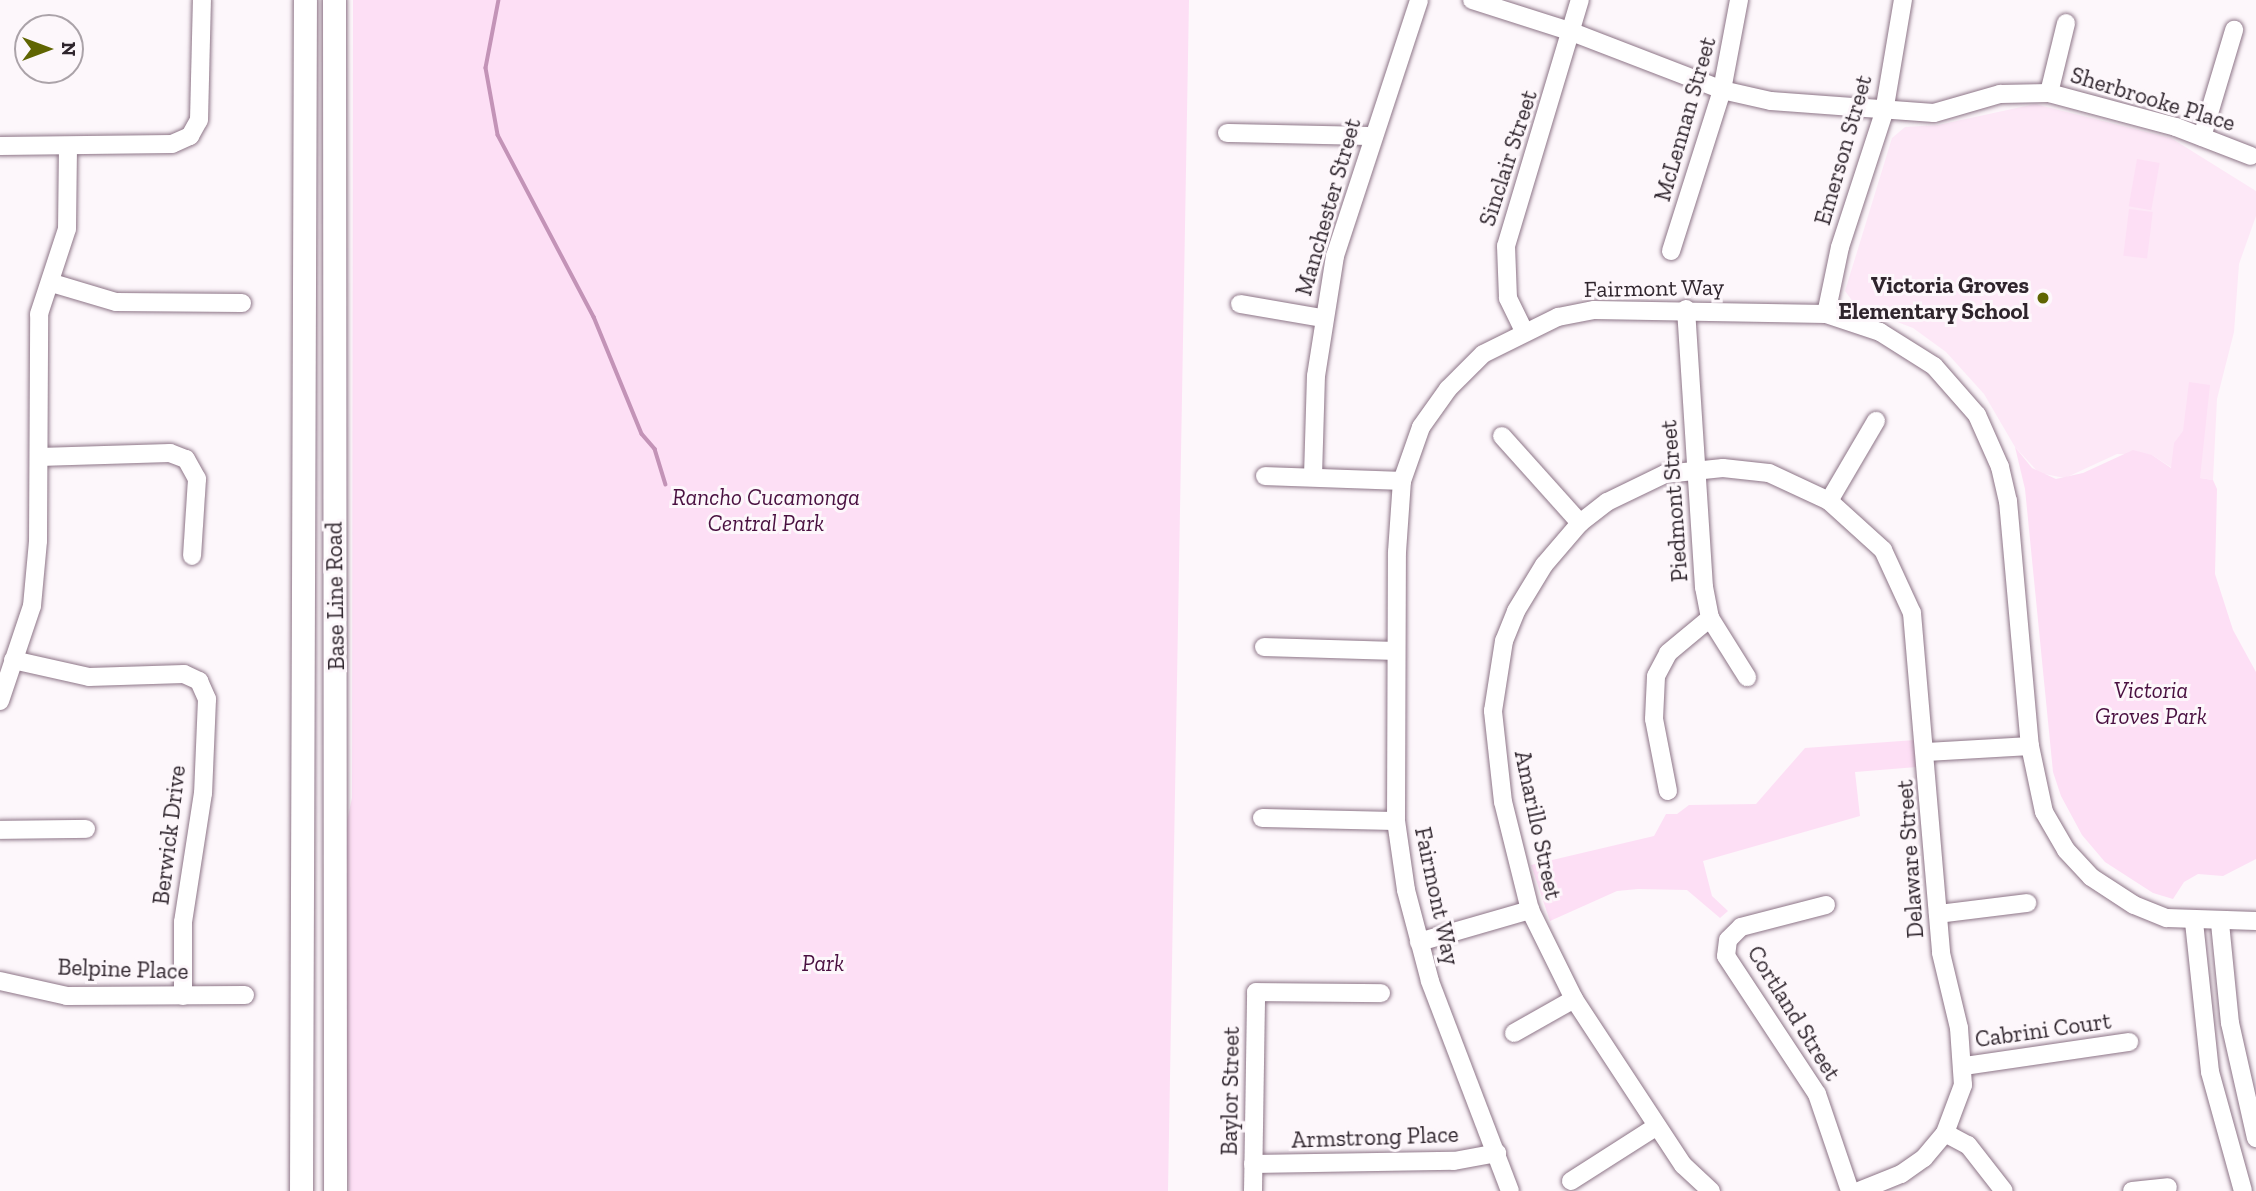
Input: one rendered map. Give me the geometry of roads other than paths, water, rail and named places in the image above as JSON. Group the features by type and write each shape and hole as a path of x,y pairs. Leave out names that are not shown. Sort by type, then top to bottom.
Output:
{"main road":[{"name":"Base Line Road","path":"301,1191 305,0"},
{"name":"Base Line Road","path":"334,0 335,1191"}],"street":[{"path":"0,146 172,144 190,136 199,120 202,0"},
{"name":"Manchester Street","path":"1314,476 1322,318 1335,256 1372,136 1419,0"},
{"name":"Sherbrooke Place","path":"1472,0 1573,32 1722,90 1809,106 1934,113 2000,94 2049,93 2114,108 2251,156"},
{"name":"Sinclair Street","path":"1524,331 1508,298 1506,246 1521,187 1573,32 1580,0"},
{"name":"McLennan Street","path":"1671,250 1722,90 1740,0"},
{"name":"Emerson Street","path":"1826,314 1840,247 1884,112 1903,0"},
{"path":"2049,93 2066,23"},
{"path":"2202,137 2234,30"},
{"path":"1227,133 1372,136"},
{"path":"0,701 32,606 39,457 39,314 67,229 68,147"},
{"path":"51,283 116,302 242,303"},
{"path":"1240,304 1322,318"},
{"name":"Fairmont Way","path":"1510,1191 1419,942 1396,821 1396,651 1402,481 1421,427 1448,389 1483,354 1524,331 1558,317 1594,310 1686,309 1826,314 1880,332 1934,366 1961,391 1990,439 2008,501 2030,746 2044,811 2066,850 2091,877 2134,905 2193,922 2256,922"},
{"name":"Piedmont Street","path":"1686,309 1695,469 1710,618 1747,677"},
{"path":"1829,500 1876,421"},
{"path":"1502,436 1580,523"},
{"path":"39,457 170,453 186,459 197,479 192,556"},
{"name":"Delaware Street","path":"1695,469 1769,473 1829,500 1883,550 1912,613 1927,752 1938,914 1947,991 1959,1028 1964,1066 1963,1085 1945,1133 1924,1157 1901,1174 1859,1191"},
{"name":"Amarillo Street","path":"1695,469 1665,474 1635,487 1580,523 1544,565 1516,611 1496,675 1493,711 1503,802 1530,910 1574,999 1683,1165 1711,1191"},
{"path":"1265,476 1402,481"},
{"path":"1668,791 1654,719 1656,676 1668,653 1710,618"},
{"path":"1264,647 1396,651"},
{"name":"Berwick Drive","path":"13,660 89,677 184,674 199,681 207,699 203,793 183,922 183,996"},
{"path":"1927,752 2030,746"},
{"path":"1262,818 1396,821"},
{"path":"0,830 86,829"},
{"path":"1938,914 2027,903"},
{"name":"Cortland Street","path":"1826,905 1741,927 1728,940 1726,956 1817,1094 1850,1191"},
{"path":"1419,942 1530,910"},
{"path":"2193,922 2210,1072 2242,1191"},
{"path":"2220,923 2230,1023 2256,1138"},
{"name":"Belpine Place","path":"0,981 67,996 245,995"},
{"name":"Baylor Street","path":"1252,1191 1256,992 1381,993"},
{"path":"1514,1033 1574,999"},
{"name":"Cabrini Court","path":"1964,1066 2129,1042"},
{"path":"1571,1181 1657,1126"},
{"path":"1945,1133 1968,1145 2004,1191"},
{"name":"Armstrong Place","path":"1253,1164 1454,1161 1497,1153"},
{"path":"2132,1191 2168,1187"}],"waterway":[{"path":"499,0 486,68 498,135 594,317 642,434 655,449 666,484"}],"place":[{"name":"Victoria Groves Elementary School","path":"2043,298"}],"park label":[{"name":"Rancho Cucamonga Central Park","path":"766,510"},
{"name":"Victoria Groves Park","path":"2151,703"},
{"name":"Park","path":"823,963"}]}
